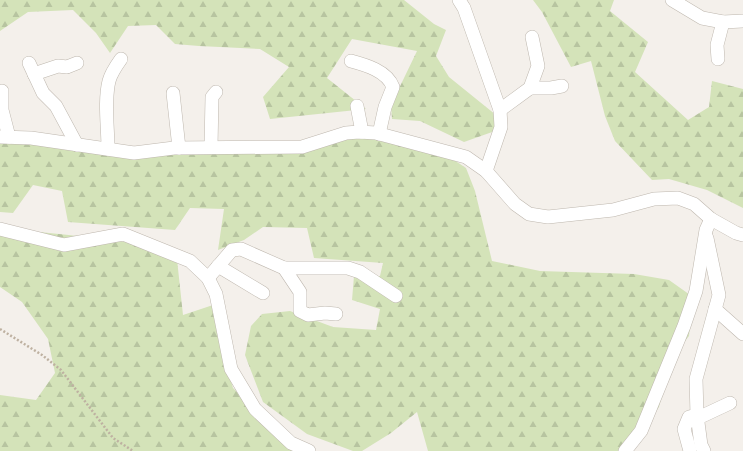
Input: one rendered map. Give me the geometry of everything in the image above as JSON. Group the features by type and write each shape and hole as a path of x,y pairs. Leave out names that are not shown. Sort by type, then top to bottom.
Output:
{"street":[{"path":"459,0 464,8 500,110 501,127 486,171"},
{"path":"672,0 694,6 702,18 724,22 743,21"},
{"path":"718,59 717,45 724,22"},
{"path":"500,110 530,88 538,66 532,38"},
{"path":"108,149 107,95 109,80 115,67 121,59"},
{"path":"351,61 371,67 391,80 393,87 385,106 379,134"},
{"path":"77,63 67,67 58,66 32,69 43,93 56,106 77,145"},
{"path":"530,88 551,88 562,86"},
{"path":"2,91 2,110 5,137 31,138 134,153 179,148 302,147 346,133 362,132 379,134 466,157 486,171 515,204 529,214 548,217 613,210 654,199 678,198 694,204 709,225 719,295 696,379 698,416 704,451"},
{"path":"211,147 212,97 216,92"},
{"path":"173,93 179,148"},
{"path":"357,106 362,132"},
{"path":"709,225 743,235"},
{"path":"625,451 641,431 684,326 696,291 709,225"},
{"path":"0,229 64,245 123,234 190,261 208,278 216,294 231,369 255,409 291,443 309,451"},
{"path":"208,278 232,250 241,249 284,268 348,268 360,272 396,296"},
{"path":"218,266 263,293"},
{"path":"284,268 300,292 300,311 308,315 325,313 336,314"},
{"path":"715,309 743,334"},
{"path":"690,451 684,429 688,417 698,416 730,403"}],"path":[{"path":"0,329 42,355 61,370 113,438 133,451"}],"green space":[{"path":"0,0 404,0 434,24 446,30 436,56 449,77 496,115 495,131 464,142 420,121 392,119 391,105 417,51 352,39 327,78 366,109 270,119 263,97 289,67 260,49 175,44 156,25 128,26 110,53 96,33 73,10 28,12 0,31"},
{"path":"533,0 614,0 610,11 648,42 635,72 688,120 709,107 712,81 743,89 743,208 707,190 669,179 652,180 615,141 605,116 591,61 571,67 542,12"},
{"path":"0,131 113,151 184,155 293,148 361,136 442,152 466,168 475,191 492,261 540,271 634,274 669,280 693,297 689,336 670,360 659,407 634,444 623,451 428,451 417,412 391,433 362,451 353,451 307,434 263,402 245,355 251,326 262,314 290,311 333,327 376,330 380,309 352,300 354,276 380,276 383,263 314,258 307,228 263,227 244,240 218,250 224,209 190,208 175,230 68,222 62,191 33,185 13,213 0,212"},
{"path":"0,229 88,237 176,250 183,315 219,303 219,341 233,388 272,427 306,451 0,451 0,395 36,400 55,373 48,339 22,302 0,287"}]}
